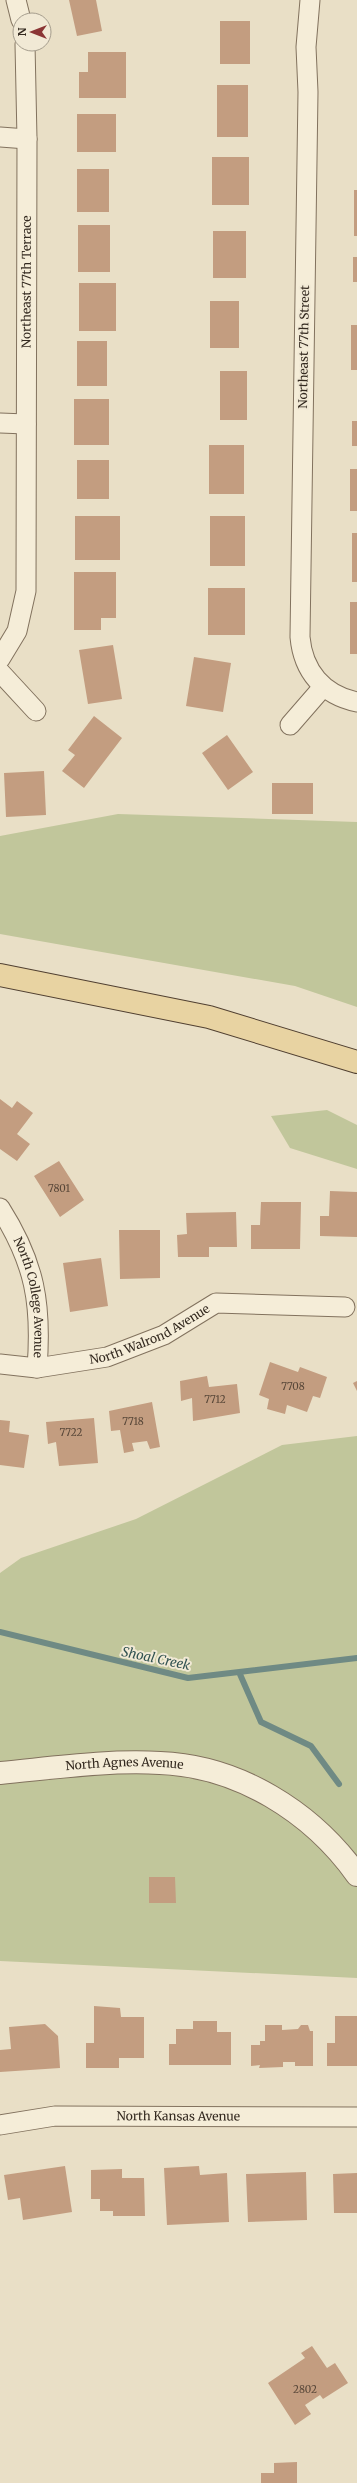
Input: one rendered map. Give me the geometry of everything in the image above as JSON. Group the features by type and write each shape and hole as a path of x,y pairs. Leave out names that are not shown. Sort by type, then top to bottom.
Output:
{"main road":[{"path":"0,975 209,1017 357,1062"}],"street":[{"path":"16,0 19,12"},
{"name":"Northeast 77th Street","path":"310,0 306,47 308,92 300,636 306,663 323,687"},
{"name":"Northeast 77th Terrace","path":"0,659 17,632 25,605 28,139 25,52"},
{"path":"0,137 28,139"},
{"path":"0,423 26,424"},
{"path":"0,672 36,711"},
{"path":"290,725 323,687 345,700 357,702"},
{"name":"North College Avenue","path":"0,1208 17,1235 36,1288 40,1330 37,1368"},
{"name":"North Walrond Avenue","path":"0,1364 37,1368 107,1357 164,1335 216,1303 345,1307"},
{"name":"North Agnes Avenue","path":"0,1773 125,1763 162,1763 219,1773 247,1783 277,1800 305,1819 326,1838 357,1874"},
{"name":"North Kansas Avenue","path":"0,2125 55,2116 357,2117"}],"green space":[{"path":"118,814 357,822 357,1007 295,986 0,934 0,836"},
{"path":"327,1110 357,1125 357,1169 290,1148 271,1116"},
{"path":"357,1436 357,1978 0,1961 0,1573 21,1558 136,1519 282,1445"}],"building":[{"path":"69,0 96,0 102,31 77,36"},
{"path":"220,21 250,21 250,64 220,64"},
{"path":"88,52 126,52 126,98 79,98 79,72 88,72"},
{"path":"217,85 248,85 248,137 217,137"},
{"path":"77,114 116,114 116,152 77,152"},
{"path":"212,157 249,157 249,205 212,205"},
{"path":"77,169 109,169 109,212 77,212"},
{"path":"354,190 357,190 357,236 354,236"},
{"path":"78,225 110,225 110,272 78,272"},
{"path":"213,231 246,231 246,278 213,278"},
{"path":"353,257 357,257 357,282 353,282"},
{"path":"79,283 116,283 116,331 79,331"},
{"path":"210,301 239,301 239,348 210,348"},
{"path":"351,325 357,325 357,370 351,370"},
{"path":"77,341 107,341 107,386 77,386"},
{"path":"220,371 247,371 247,420 220,420"},
{"path":"74,399 109,399 109,445 74,445"},
{"path":"352,421 357,421 357,446 352,446"},
{"path":"209,445 244,445 244,494 209,494"},
{"path":"77,460 109,460 109,499 77,499"},
{"path":"350,469 357,469 357,511 350,511"},
{"path":"75,516 120,516 120,560 75,560"},
{"path":"210,516 245,516 245,566 210,566"},
{"path":"352,533 357,533 357,582 352,582"},
{"path":"74,572 116,572 116,618 101,618 101,630 74,630"},
{"path":"208,588 245,588 245,635 208,635"},
{"path":"350,602 357,602 357,654 350,654"},
{"path":"113,645 122,699 88,704 79,650"},
{"path":"194,657 231,663 223,712 186,706"},
{"path":"94,716 122,738 84,788 62,771 75,755 68,750"},
{"path":"227,735 253,772 228,790 202,753"},
{"path":"44,771 46,815 6,817 4,773"},
{"path":"272,783 313,783 313,814 272,814"},
{"path":"0,1099 12,1108 17,1101 33,1113 17,1134 30,1144 17,1161 0,1149"},
{"path":"59,1161 84,1200 60,1217 34,1176"},
{"path":"330,1191 357,1192 357,1237 320,1236 320,1216 329,1216"},
{"path":"261,1202 301,1202 300,1249 251,1249 251,1225 260,1225"},
{"path":"236,1212 237,1247 209,1247 209,1257 178,1257 177,1235 187,1234 186,1213"},
{"path":"119,1230 160,1230 160,1278 120,1279"},
{"path":"101,1258 108,1306 70,1312 63,1263"},
{"path":"270,1362 298,1372 300,1367 327,1377 320,1398 313,1396 307,1412 287,1405 285,1414 267,1409 269,1399 259,1395"},
{"path":"207,1376 209,1387 237,1384 240,1413 193,1421 192,1398 181,1401 180,1381"},
{"path":"357,1381 357,1391 353,1383"},
{"path":"152,1402 160,1447 150,1449 147,1441 132,1443 134,1451 124,1453 120,1430 111,1431 109,1411"},
{"path":"94,1418 98,1463 59,1466 56,1442 48,1444 46,1422"},
{"path":"0,1420 10,1421 9,1432 29,1435 24,1468 0,1465"},
{"path":"149,1877 175,1877 176,1903 149,1903"},
{"path":"94,2006 120,2008 121,2017 144,2017 144,2058 119,2058 119,2068 86,2068 86,2043 94,2043"},
{"path":"335,2016 357,2016 357,2066 327,2066 327,2043 335,2043"},
{"path":"193,2021 217,2021 217,2032 231,2032 231,2065 169,2065 169,2044 176,2044 176,2029 193,2029"},
{"path":"45,2024 58,2036 60,2068 0,2072 0,2050 11,2049 9,2027"},
{"path":"265,2025 282,2025 282,2030 298,2029 301,2025 308,2025 310,2031 313,2031 313,2066 295,2066 295,2062 283,2062 283,2067 259,2068 260,2065 251,2066 251,2045 260,2045 260,2041 265,2041"},
{"path":"65,2166 72,2212 23,2220 20,2198 8,2200 4,2175"},
{"path":"199,2166 200,2175 227,2173 229,2222 167,2225 164,2168"},
{"path":"122,2169 122,2178 144,2178 145,2216 113,2216 113,2211 100,2211 100,2199 91,2199 91,2170"},
{"path":"306,2172 307,2220 248,2222 246,2174"},
{"path":"357,2173 357,2213 334,2213 333,2174"},
{"path":"312,2346 327,2368 335,2363 348,2383 323,2399 320,2395 305,2405 311,2414 295,2425 268,2383 305,2358 301,2353"},
{"path":"297,2462 297,2483 261,2483 261,2473 274,2473 274,2463"}],"waterway":[{"name":"Shoal Creek","path":"0,1632 188,1678 357,1658"},
{"path":"239,1672 261,1722 311,1746 339,1784"}]}
